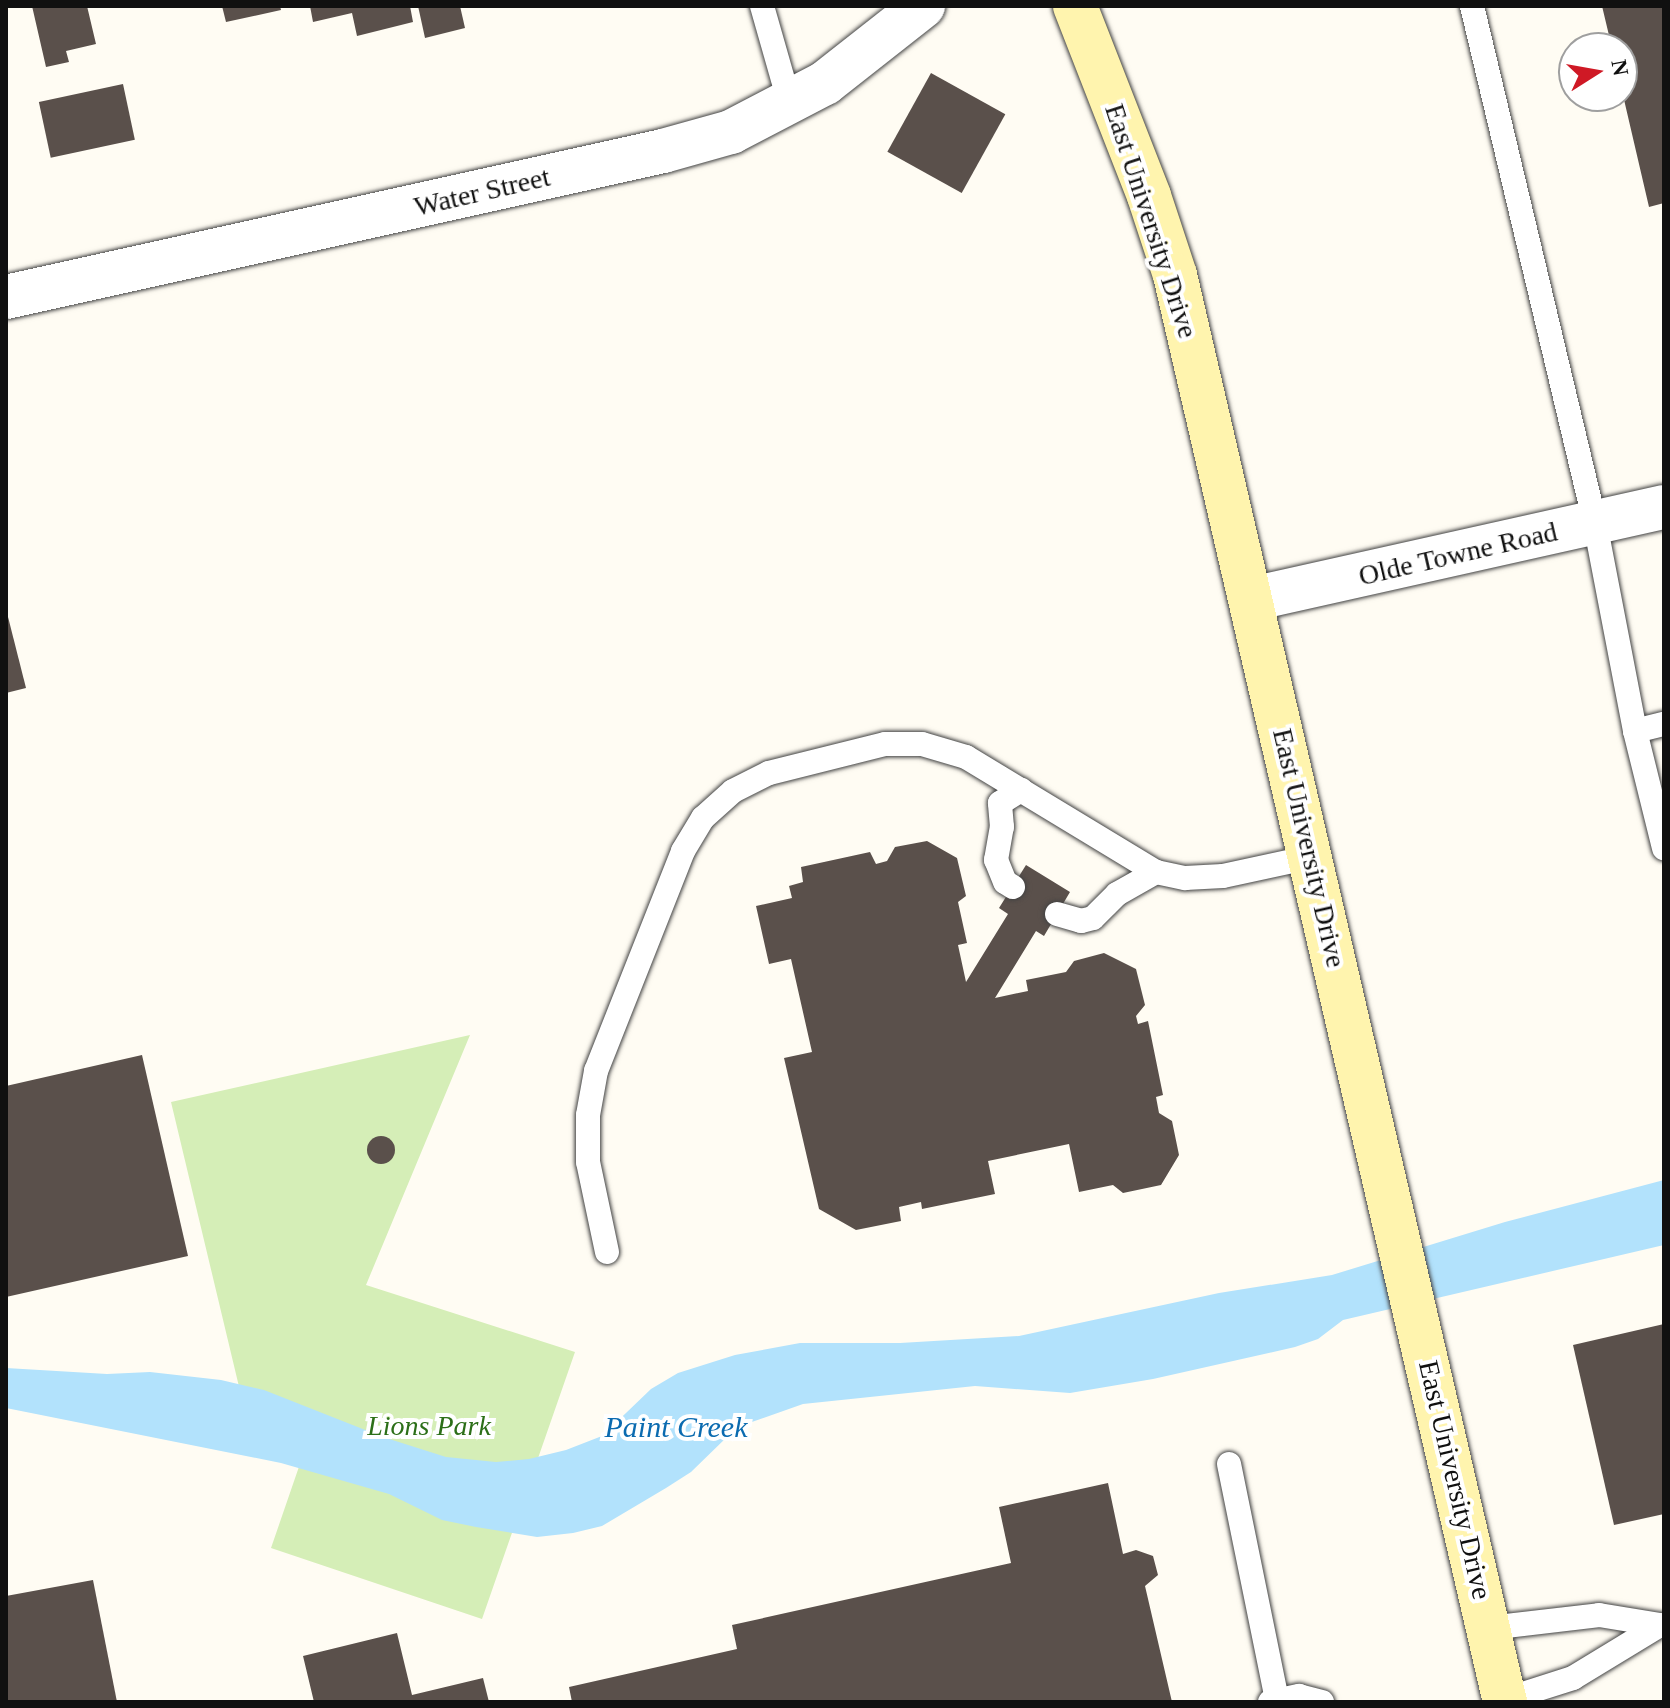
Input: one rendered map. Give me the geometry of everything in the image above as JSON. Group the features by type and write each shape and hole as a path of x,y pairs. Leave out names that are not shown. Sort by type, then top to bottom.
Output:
{"street":[{"name":"Water Street","path":"7,294 663,151 731,132 790,104 825,83 923,6"},
{"name":"East University Drive","path":"1075,6 1149,196 1175,275 1429,1363 1504,1701"},
{"name":"Olde Towne Road","path":"1252,599 1664,507"}],"lane":[{"path":"762,6 790,104"},
{"path":"1472,6 1595,523 1635,731 1664,848"},
{"path":"1635,731 1664,724"},
{"path":"607,1252 588,1162 588,1115 596,1071 683,851 703,818 733,791 769,773 885,744 922,744 966,757 1156,872 1185,878 1223,876 1311,857"},
{"path":"1013,887 1005,882 996,860 1002,827 1000,803 1021,790"},
{"path":"1057,914 1081,921 1093,918 1117,894 1156,872"},
{"path":"1229,1464 1274,1700 1299,1696 1322,1702"},
{"path":"1489,1628 1599,1615 1662,1625"},
{"path":"1504,1701 1573,1678 1662,1625"}],"green space":[{"name":"Lions Park","path":"470,1035 366,1285 575,1352 482,1619 271,1548 313,1426 246,1416 171,1102"}],"water":[{"name":"Paint Creek","path":"1664,1180 1664,1245 1343,1320 1318,1339 1295,1347 1153,1379 1070,1393 975,1386 803,1404 749,1423 728,1436 691,1472 666,1488 602,1526 573,1533 537,1537 442,1520 389,1494 281,1463 6,1408 6,1368 107,1374 150,1372 221,1380 264,1390 383,1437 446,1457 496,1462 529,1459 566,1450 602,1436 651,1389 678,1373 735,1355 800,1343 900,1343 1019,1336 1219,1293 1332,1275 1505,1222"}],"building":[{"path":"32,6 87,6 96,44 66,51 69,62 46,67"},
{"path":"222,6 280,6 281,10 226,22"},
{"path":"310,6 410,6 413,22 357,36 352,13 313,22"},
{"path":"418,6 460,6 465,28 425,38"},
{"path":"1602,6 1664,6 1664,203 1649,207 1627,112 1638,112 1638,32 1608,32"},
{"path":"931,73 1005,114 962,193 887,152"},
{"path":"123,84 135,140 51,158 39,102"},
{"path":"6,609 26,688 6,693"},
{"path":"927,841 957,858 966,896 958,902 967,943 958,945 966,982 1008,914 999,908 1026,865 1070,892 1044,936 1036,931 995,998 1028,991 1026,980 1066,972 1074,961 1104,953 1136,969 1145,1005 1136,1016 1138,1024 1148,1021 1163,1095 1156,1097 1159,1113 1172,1121 1179,1155 1161,1185 1123,1193 1113,1185 1079,1192 1069,1144 988,1161 995,1194 922,1209 921,1202 899,1207 901,1221 856,1230 819,1209 784,1058 812,1052 791,959 769,964 756,906 792,898 789,886 803,882 801,867 870,852 876,864 887,861 895,847"},
{"path":"142,1055 188,1256 6,1297 6,1086"},
{"path":"381,1136 391,1140 395,1150 391,1160 381,1164 371,1160 367,1150 371,1140"},
{"path":"1664,1324 1664,1514 1614,1525 1573,1345"},
{"path":"1108,1483 1123,1554 1136,1550 1153,1556 1158,1575 1145,1586 1172,1702 572,1702 569,1687 737,1649 732,1625 1011,1563 999,1507"},
{"path":"93,1580 117,1702 6,1702 6,1596"},
{"path":"397,1633 412,1695 483,1678 489,1702 314,1702 303,1656"}]}
